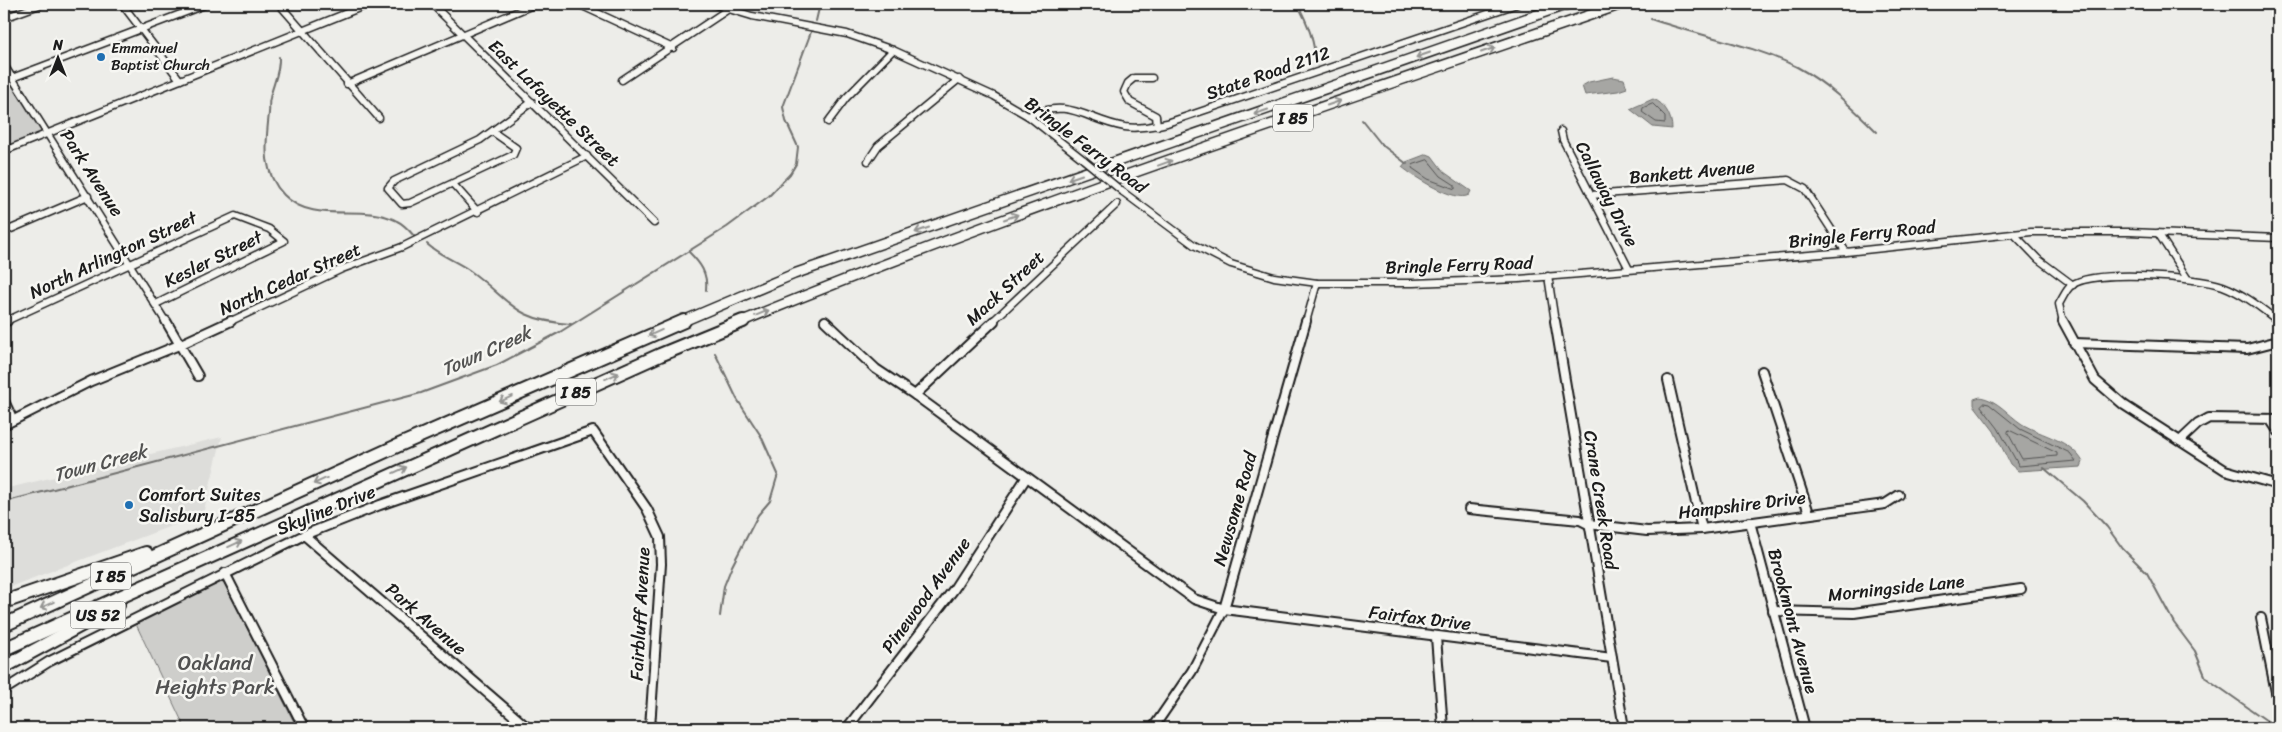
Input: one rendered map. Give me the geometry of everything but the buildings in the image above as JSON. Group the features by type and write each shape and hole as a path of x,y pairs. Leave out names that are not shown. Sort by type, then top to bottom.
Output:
{"highway":[{"name":"I 85","path":"4,625 218,527 794,274 1568,4"},
{"name":"I 85","path":"4,649 191,563 660,355 849,277 1210,146 1622,4"},
{"name":"US 52","path":"4,602 218,527"},
{"name":"US 52","path":"4,667 163,581 191,563"}],"street":[{"path":"4,18 42,4"},
{"path":"122,4 180,80"},
{"path":"4,82 207,4"},
{"path":"279,4 380,118"},
{"path":"4,151 369,4"},
{"name":"East Lafayette Street","path":"432,4 654,223"},
{"path":"348,84 535,4"},
{"path":"578,4 673,48"},
{"name":"Bringle Ferry Road","path":"712,4 727,10 847,34 893,50 960,79 1028,116 1194,246 1231,264 1274,277 1318,284 1447,282 1548,276 1846,252 2031,232 2158,233 2278,238"},
{"name":"State Road 2112","path":"1028,116 1042,108 1059,107 1125,127 1157,126 1516,4"},
{"path":"622,80 673,48 727,10"},
{"path":"828,122 846,98 893,50"},
{"name":"Park Avenue","path":"4,65 156,304 198,376"},
{"path":"1152,78 1139,76 1132,78 1127,82 1124,92 1130,102 1156,116 1157,126"},
{"path":"868,161 878,146 960,79"},
{"path":"493,132 516,148 513,155 410,203 402,204 388,188 394,181 493,132 514,113 532,102"},
{"name":"Callaway Drive","path":"1561,131 1563,140 1629,270"},
{"name":"North Cedar Street","path":"4,425 91,381 179,345 342,269 402,248 478,212 587,156"},
{"name":"Bankett Avenue","path":"1591,195 1778,179 1794,182 1806,189 1846,252"},
{"path":"453,184 478,212"},
{"path":"4,232 88,196"},
{"name":"Mack Street","path":"914,395 1117,204"},
{"name":"North Arlington Street","path":"4,322 235,216 269,229 284,241"},
{"path":"2158,233 2187,278"},
{"path":"2014,234 2038,259 2073,285"},
{"name":"Kesler Street","path":"156,304 284,241"},
{"name":"Crane Creek Road","path":"1548,276 1588,524 1624,728"},
{"path":"2278,321 2249,298 2217,284 2187,278 2095,278 2073,285 2059,304 2064,325 2095,380 2124,405 2225,470 2278,485"},
{"name":"Newsome Road","path":"1152,728 1203,655 1224,609 1318,284"},
{"path":"825,321 876,369 1178,589 1199,601 1224,609"},
{"path":"2074,343 2247,349 2278,341"},
{"path":"1762,371 1809,513"},
{"path":"1668,380 1702,529"},
{"path":"4,401 13,420"},
{"path":"2180,441 2198,424 2209,418 2274,419 2278,431"},
{"name":"Skyline Drive","path":"4,690 50,661 304,535 380,505 593,431"},
{"name":"Fairbluff Avenue","path":"593,431 646,509 660,537 662,564 650,728"},
{"name":"Pinewood Avenue","path":"846,728 954,589 1026,478"},
{"name":"Hampshire Drive","path":"1469,509 1580,520 1588,524 1647,531 1702,529 1885,504 1899,495"},
{"name":"Brookmont Avenue","path":"1750,522 1805,728"},
{"name":"Park Avenue","path":"304,535 528,728"},
{"path":"225,573 304,728"},
{"name":"Morningside Lane","path":"1773,611 1854,613 2021,589"},
{"name":"Fairfax Drive","path":"1224,609 1612,658"},
{"path":"2261,618 2278,702"},
{"path":"1436,637 1443,728"}],"shaded area":[{"path":"222,437 203,514 4,589 4,489"}],"green space":[{"path":"11,79 48,134 4,151 4,81"},
{"name":"Oakland Heights Park","path":"222,578 297,728 185,728 135,622"}],"water":[{"path":"1613,77 1624,79 1627,88 1585,95 1582,86 1589,82"},
{"path":"1653,99 1667,111 1672,129 1653,127 1630,109"},
{"path":"1427,154 1432,156 1444,172 1471,191 1469,195 1463,197 1435,188 1402,167 1406,162"},
{"path":"1980,397 1997,404 2022,424 2064,443 2083,462 2081,467 2018,471 2010,464 1994,431 1974,405 1974,399"}],"waterway":[{"name":"Town Creek","path":"816,21 820,4"},
{"path":"1297,4 1311,33 1316,65"},
{"path":"1651,19 1762,52 1797,67 1829,88 1877,132"},
{"name":"Town Creek","path":"4,502 421,393 497,365 560,332 727,227 769,196 790,174 796,164 798,147 786,121 783,107 811,32"},
{"path":"279,57 277,73 269,102 266,146 268,166 277,186 284,195 296,204 324,212 369,213 384,216 402,224 414,236"},
{"path":"1362,120 1382,145 1407,164"},
{"path":"427,244 469,270 524,313 551,322 571,324"},
{"path":"689,252 697,260 704,273 706,290"},
{"path":"715,353 737,399 761,436 778,474 770,501 758,515 732,566 724,586 720,616"},
{"path":"2044,468 2083,501 2107,527 2123,549 2147,573 2174,623 2195,651 2206,678 2270,723"}],"place":[{"name":"Emmanuel Baptist Church","path":"101,57"},
{"name":"Comfort Suites Salisbury I-85","path":"129,505"}]}
